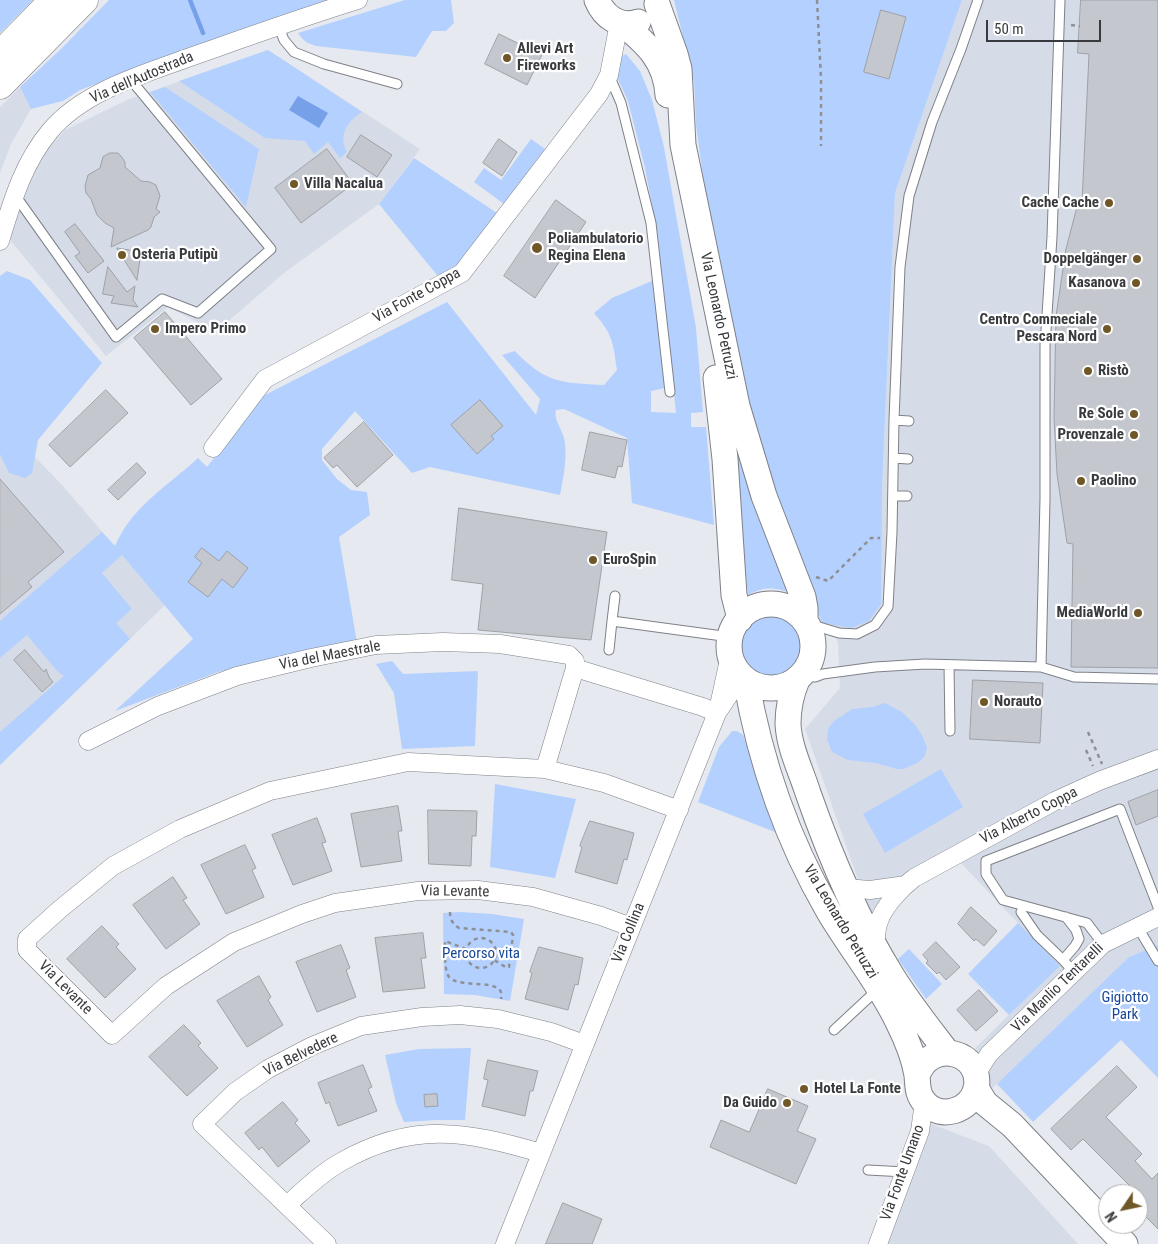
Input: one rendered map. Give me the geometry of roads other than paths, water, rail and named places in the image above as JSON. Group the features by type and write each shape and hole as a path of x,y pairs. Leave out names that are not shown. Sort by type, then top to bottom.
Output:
{"highway":[{"path":"0,55 54,0"},
{"path":"0,85 84,0"}],"main road":[{"path":"606,11 633,24 643,20 652,13 657,2"},
{"name":"Via Leonardo Petruzzi","path":"657,2 676,54 679,69 683,145 737,406 752,461 804,603 805,622"},
{"name":"Via Leonardo Petruzzi","path":"606,11 640,39 655,56 666,77 671,155 696,266 717,385 725,459 734,595 734,637"},
{"path":"774,604 786,607 798,614 805,622 811,633 813,650 809,666 800,677 781,687 760,687 745,678 735,667 734,637 749,611 761,606 774,604"},
{"name":"Via Leonardo Petruzzi","path":"800,677 789,703 788,725 791,742 826,843 845,888 875,948 913,1007 966,1069 985,1104 1012,1125 1124,1244"},
{"name":"Via Leonardo Petruzzi","path":"745,678 751,708 774,793 799,854 832,916 879,988 903,1032 917,1076"},
{"name":"Via Leonardo Petruzzi","path":"751,708 762,720 792,802 812,849 826,873 845,888"},
{"path":"930,1057 966,1069 970,1100 961,1108 955,1111 941,1112 924,1102 916,1085 917,1076 922,1065 930,1057"},
{"path":"961,1108 992,1124 1002,1132 1108,1244"}],"street":[{"name":"Via dell'Autostrada","path":"0,241 14,195 29,161 51,130 65,116 90,98 131,80 278,25 358,0"},
{"name":"Via Fonte Coppa","path":"213,448 265,379 462,273 591,106 609,74 606,11"},
{"name":"Via Collina","path":"506,1244 584,1044 719,710 734,637"},
{"name":"Via del Maestrale","path":"88,741 158,706 237,676 311,658 376,646 443,642 500,644 569,655 575,660 575,668"},
{"path":"545,769 575,668 703,707 719,710 729,703 737,703 751,708"},
{"name":"Via Collina","path":"719,710 735,686 745,678"},
{"name":"Via Alberto Coppa","path":"875,948 877,925 881,916 906,885 965,849 1055,801 1099,781 1158,759"},
{"name":"Via Levante","path":"631,927 601,916 533,897 478,890 418,891 334,903 234,942 166,986 112,1035 27,950 27,939 113,866 180,829 270,792 408,762 545,769 604,783 679,810"},
{"name":"Via Alberto Coppa","path":"845,888 870,890 906,885"},
{"name":"Via Manlio Tentarelli","path":"966,1069 990,1054 1068,966 1103,944 1158,917"},
{"name":"Via Belvedere","path":"327,1244 202,1124 235,1092 268,1069 312,1046 361,1026 422,1017 460,1015 498,1019 551,1032 584,1044"},
{"name":"Via Fonte Umano","path":"878,1244 920,1131 924,1102"},
{"path":"287,1205 313,1182 340,1163 375,1145 412,1135 446,1133 499,1141 541,1153"}],"lane":[{"path":"805,622 839,633 858,634 874,626 888,608 900,267 909,196 932,122 978,0"},
{"path":"1041,667 1045,499 1045,346 1052,237 1060,0"},
{"path":"278,25 284,40 294,52 324,64 397,84"},
{"path":"609,74 621,103 651,223 670,392"},
{"path":"14,195 116,337 162,299 198,313 271,249 131,80"},
{"path":"894,420 909,421"},
{"path":"894,458 908,458"},
{"path":"893,496 908,496"},
{"path":"609,650 615,596"},
{"path":"612,621 734,637"},
{"path":"800,677 816,677 875,667 925,664 1041,667 1074,677 1158,679"},
{"path":"949,665 950,731"},
{"path":"1103,944 1087,923 1003,900 986,874 986,862 1120,809 1158,908"},
{"path":"1021,912 1037,935 1068,966 1079,939 1076,930 1066,917"},
{"path":"1137,926 1158,961"},
{"path":"834,1030 879,988"},
{"path":"868,1170 905,1172"}],"waterway":[{"path":"190,0 203,33"}],"place":[{"name":"Allevi Art Fireworks","path":"507,58"},
{"name":"Villa Nacalua","path":"294,184"},
{"name":"Cache Cache","path":"1109,203"},
{"name":"Poliambulatorio Regina Elena","path":"537,248"},
{"name":"Osteria Putipù","path":"122,255"},
{"name":"Doppelgänger","path":"1137,259"},
{"name":"Kasanova","path":"1136,283"},
{"name":"Impero Primo","path":"155,329"},
{"name":"Centro Commeciale Pescara Nord","path":"1107,329"},
{"name":"Ristò","path":"1088,371"},
{"name":"Re Sole","path":"1134,414"},
{"name":"Provenzale","path":"1134,435"},
{"name":"Paolino","path":"1081,481"},
{"name":"EuroSpin","path":"593,560"},
{"name":"MediaWorld","path":"1138,613"},
{"name":"Norauto","path":"984,702"},
{"name":"Hotel La Fonte","path":"804,1089"},
{"name":"Da Guido","path":"787,1103"}],"park label":[{"name":"Percorso vita","path":"481,954"},
{"name":"Gigiotto Park","path":"1125,1006"}]}
